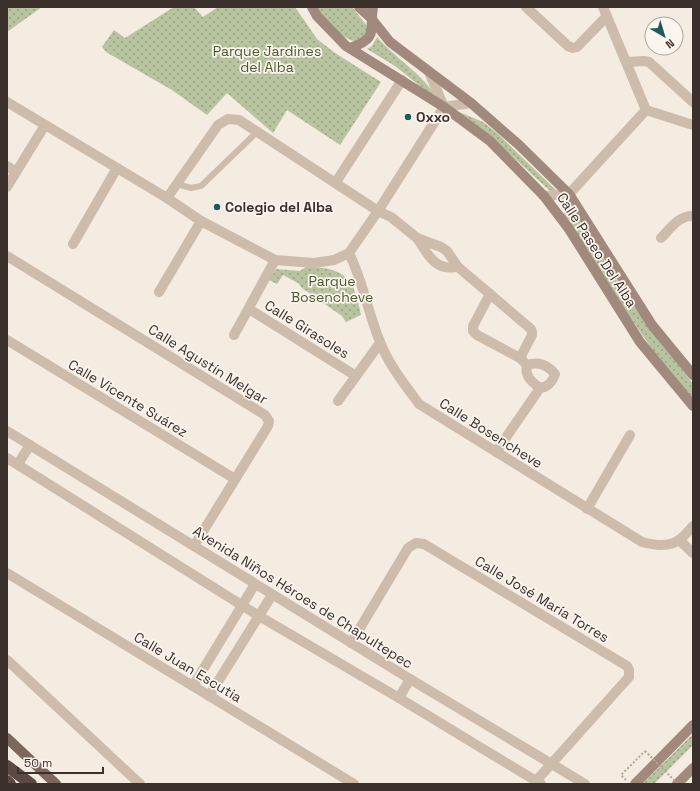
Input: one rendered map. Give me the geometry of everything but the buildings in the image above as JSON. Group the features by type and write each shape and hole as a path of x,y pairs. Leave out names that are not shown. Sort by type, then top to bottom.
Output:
{"highway":[{"path":"7,766 31,784"},
{"path":"7,781 10,784"}],"main road":[{"path":"7,738 56,784"}],"street":[{"name":"Calle Paseo Del Alba","path":"312,7 317,16 346,46 444,107 490,141 544,196 569,230 640,342 693,406"},
{"name":"Calle Paseo Del Alba","path":"359,7 371,18 390,42 471,103 518,144 569,194 652,326 693,375"},
{"path":"350,48 361,45 371,34 373,7"},
{"path":"526,7 568,46 573,48 577,47 605,12 646,110"},
{"path":"627,62 649,62 693,102"},
{"path":"429,72 444,107"},
{"path":"336,182 402,80"},
{"path":"7,102 167,198 201,221 275,260 314,263 334,260 349,253 378,211 444,107 471,103"},
{"path":"646,110 693,125"},
{"path":"569,230 569,194 646,110"},
{"path":"167,198 218,125 228,118 239,120 336,182 378,211 391,217 417,238 433,260 439,265 445,267 458,267"},
{"path":"7,187 45,125"},
{"path":"7,166 16,172"},
{"path":"73,244 117,168"},
{"path":"544,196 569,194"},
{"path":"661,238 680,218 688,215 693,216"},
{"path":"159,292 201,221"},
{"path":"417,238 441,247 447,251 458,267 531,328 532,332 524,361 528,377 540,388"},
{"name":"Calle Bosencheve","path":"349,253 355,265 380,343 400,380 419,404 642,542 654,546 668,544 679,540 693,526"},
{"name":"Calle Agustín Melgar","path":"7,256 265,415 269,421 268,426 194,546"},
{"name":"Calle Girasoles","path":"275,260 249,309 356,376"},
{"path":"490,294 473,326 473,330 477,335 524,361 545,365 555,374 550,384 546,387 540,388 496,452"},
{"path":"234,335 249,309"},
{"name":"Calle Vicente Suárez","path":"7,340 235,479"},
{"name":"Calle Girasoles","path":"338,401 380,343"},
{"path":"588,508 630,435"},
{"name":"Avenida Niños Héroes de Chapultepec","path":"9,436 30,445 272,595 585,784"},
{"path":"18,464 30,445"},
{"path":"7,458 259,616 538,782"},
{"path":"679,540 693,553"},
{"name":"Calle José María Torres","path":"351,643 408,548 416,543 424,544 431,548 627,666 629,670 629,677 552,763 538,782"},
{"name":"Calle Juan Escutia","path":"7,573 354,784"},
{"path":"193,686 255,584"},
{"path":"209,696 272,595"},
{"path":"7,660 140,784"},
{"path":"399,698 410,679"},
{"path":"635,784 693,725"},
{"path":"678,784 693,768"}],"lane":[{"path":"177,184 191,188 201,186 257,132"}],"path":[{"path":"621,775 645,751 678,784"}],"green space":[{"path":"7,7 42,7 7,32"},
{"name":"Parque Jardines del Alba","path":"174,7 194,7 203,17 218,7 295,7 317,39 335,53 381,82 340,145 287,110 273,133 227,93 207,115 172,90 106,52 102,47 114,30 125,38"},
{"path":"317,7 352,7 368,27 368,32 357,42 351,40 334,29"},
{"path":"377,37 424,81 437,98 395,66 367,49 372,46"},
{"path":"452,109 483,122 497,133 557,191 555,192 549,190 500,145"},
{"path":"574,206 581,222 629,300 693,384 693,400 657,356 630,317 575,230 572,219"},
{"name":"Parque Bosencheve","path":"306,267 333,270 345,276 353,287 361,315 346,322 342,316 302,288 298,283 283,275 277,284 269,280 276,269 300,271"},
{"path":"693,734 693,745 654,784 642,784"}],"place":[{"name":"Oxxo","path":"408,117"},
{"name":"Colegio del Alba","path":"217,207"}]}
